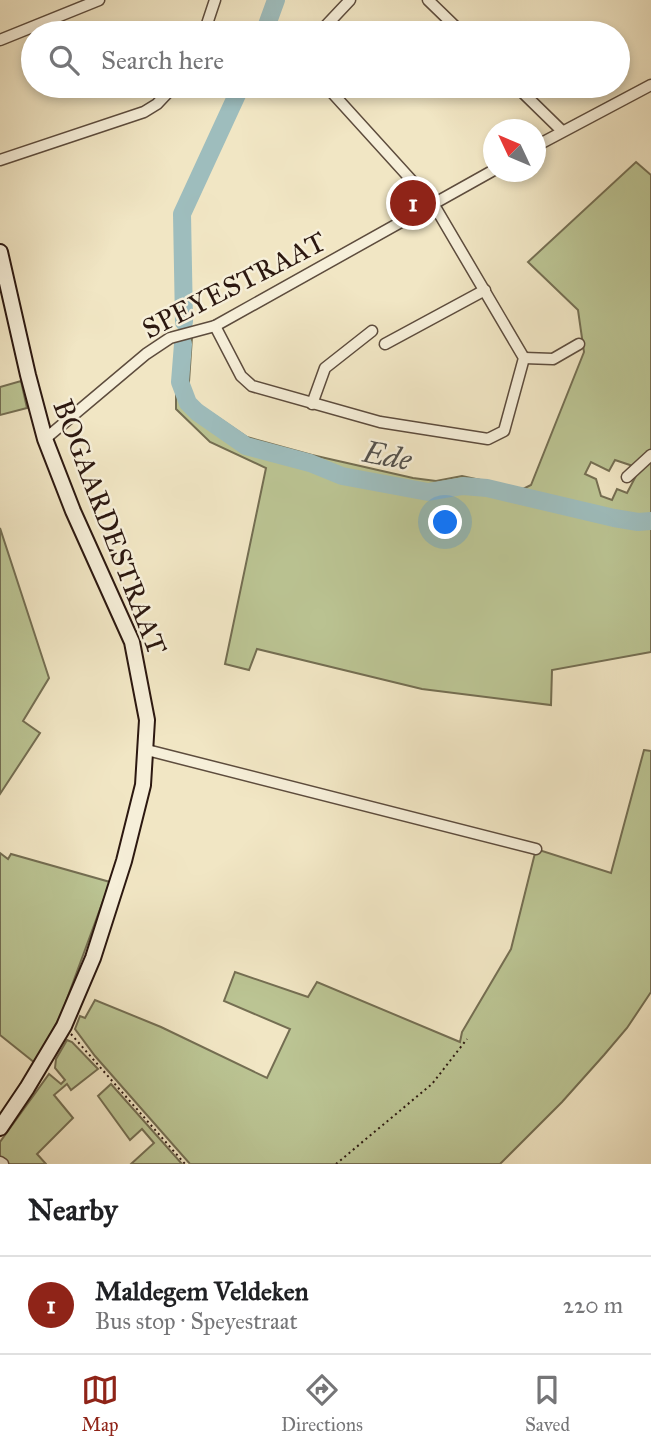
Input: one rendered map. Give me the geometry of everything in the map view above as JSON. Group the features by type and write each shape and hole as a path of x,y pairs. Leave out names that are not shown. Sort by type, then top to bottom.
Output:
{"street":[{"path":"47,21 99,0"},
{"path":"208,21 215,0"},
{"path":"330,21 350,0"},
{"path":"429,0 450,21"},
{"path":"0,40 21,32"},
{"path":"630,96 651,85"},
{"path":"0,160 144,112 163,98"},
{"path":"215,326 241,376 252,386 380,422 488,439 504,431 524,358 434,205 337,98"},
{"path":"528,98 561,130"},
{"path":"546,140 625,98"},
{"name":"SPEYESTRAAT","path":"45,439 146,354 170,338 215,326 483,176"},
{"name":"BOGAARDESTRAAT","path":"0,252 45,439 73,511 132,642 148,720 143,785 124,861 93,958 64,1026 0,1128"},
{"path":"385,344 485,290"},
{"path":"312,404 325,368 372,331"},
{"path":"524,358 553,359 579,344"},
{"path":"626,477 651,455"},
{"path":"146,750 536,849"}],"path":[{"path":"64,1026 185,1164"},
{"path":"336,1164 432,1084 467,1039"}],"green space":[{"path":"636,162 651,175 651,449 633,466 615,460 609,471 591,462 585,474 596,479 601,496 612,500 617,489 627,493 638,472 651,460 651,517 621,517 567,504 564,512 612,523 651,526 651,652 552,670 551,705 422,689 257,649 249,670 225,664 266,468 210,442 176,409 176,342 192,337 188,397 247,437 413,478 436,481 462,476 523,489 531,485 584,352 578,310 528,262"},
{"path":"21,381 27,408 0,415 0,387"},
{"path":"0,528 49,678 23,721 40,733 0,794"},
{"path":"644,750 651,751 651,992 627,1028 604,1055 500,1164 190,1164 95,1056 75,1029 80,1016 85,1018 95,1000 161,1027 267,1078 290,1029 224,1001 235,972 308,997 317,982 460,1042 462,1032 511,949 536,849 611,873"},
{"path":"0,853 8,859 11,854 110,882 61,1015 35,1063 0,1035"},
{"path":"67,1040 98,1069 71,1090 67,1084 54,1095 73,1118 37,1154 46,1164 0,1164 0,1142 49,1074 61,1084 65,1080 55,1068 56,1059"},
{"path":"111,1084 182,1164 131,1164 154,1143 142,1129 130,1140 98,1096"}],"waterway":[{"name":"Ede","path":"268,21 276,0"},
{"name":"Ede","path":"184,322 182,214 235,98"},
{"name":"Ede","path":"183,344 180,382 188,403 246,446 310,463 342,476 428,492 463,486 487,488 614,518 651,521"}],"place":[{"name":"Maldegem Veldeken","path":"413,203"}]}
